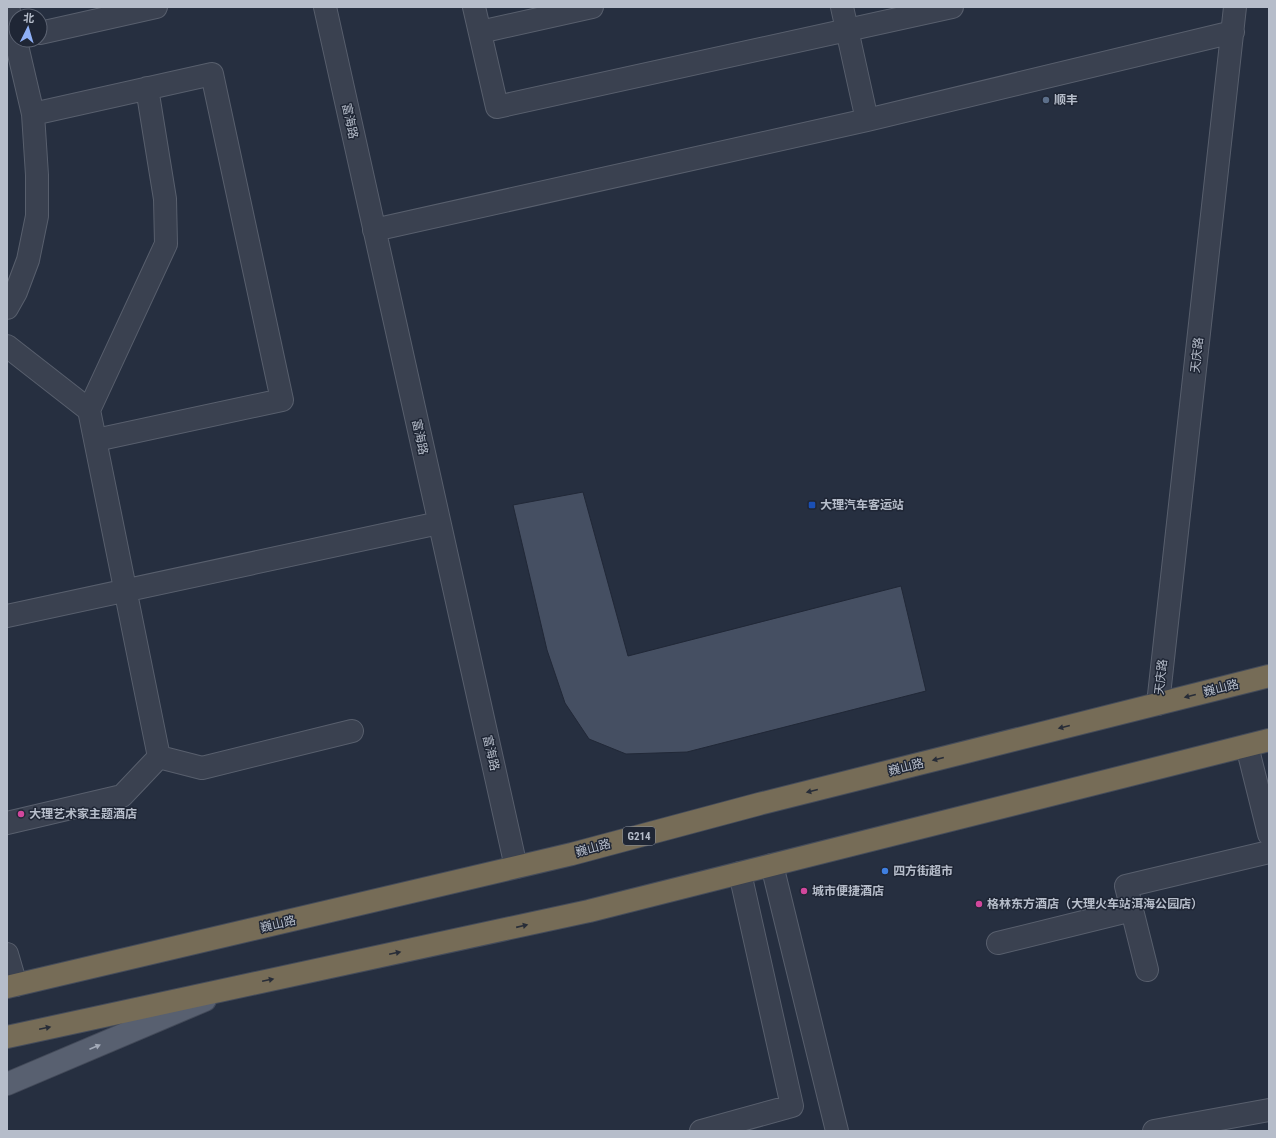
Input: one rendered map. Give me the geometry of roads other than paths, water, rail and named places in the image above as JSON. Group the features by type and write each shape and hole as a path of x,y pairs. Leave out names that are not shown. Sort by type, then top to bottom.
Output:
{"highway":[{"name":"巍山路","path":"10,986 572,854 759,804 1269,676"},
{"path":"7,1037 516,927 740,873 1269,740"}],"main road":[{"path":"7,1084 235,987"}],"street":[{"path":"48,31 156,7"},
{"name":"富海路","path":"325,7 516,867"},
{"path":"474,7 497,107 952,7"},
{"path":"480,32 592,7"},
{"path":"842,7 867,120"},
{"name":"天庆路","path":"1158,704 1235,7"},
{"path":"374,230 867,120 1233,32"},
{"path":"7,308 16,292 28,260 37,216 37,175 33,114 15,48"},
{"path":"33,114 212,74 282,400 96,440"},
{"path":"147,88 165,199 166,244 89,410 159,757"},
{"path":"7,346 89,410"},
{"path":"7,616 439,523"},
{"path":"159,757 202,768 352,731"},
{"path":"1247,746 1269,834"},
{"path":"7,823 122,796 159,757"},
{"path":"1147,970 1126,886 1269,852"},
{"path":"772,865 837,1131"},
{"path":"700,1131 792,1106 740,873"},
{"path":"998,943 1132,910"},
{"path":"7,954 10,986"},
{"path":"1154,1131 1269,1110"}],"place":[{"name":"顺丰","path":"1046,100"},
{"name":"大理汽车客运站","path":"812,505"},
{"name":"大理艺术家主题酒店","path":"21,814"},
{"name":"四方街超市","path":"885,871"},
{"name":"城市便捷酒店","path":"804,891"},
{"name":"格林东方酒店（大理火车站洱海公园店）","path":"979,904"}]}
